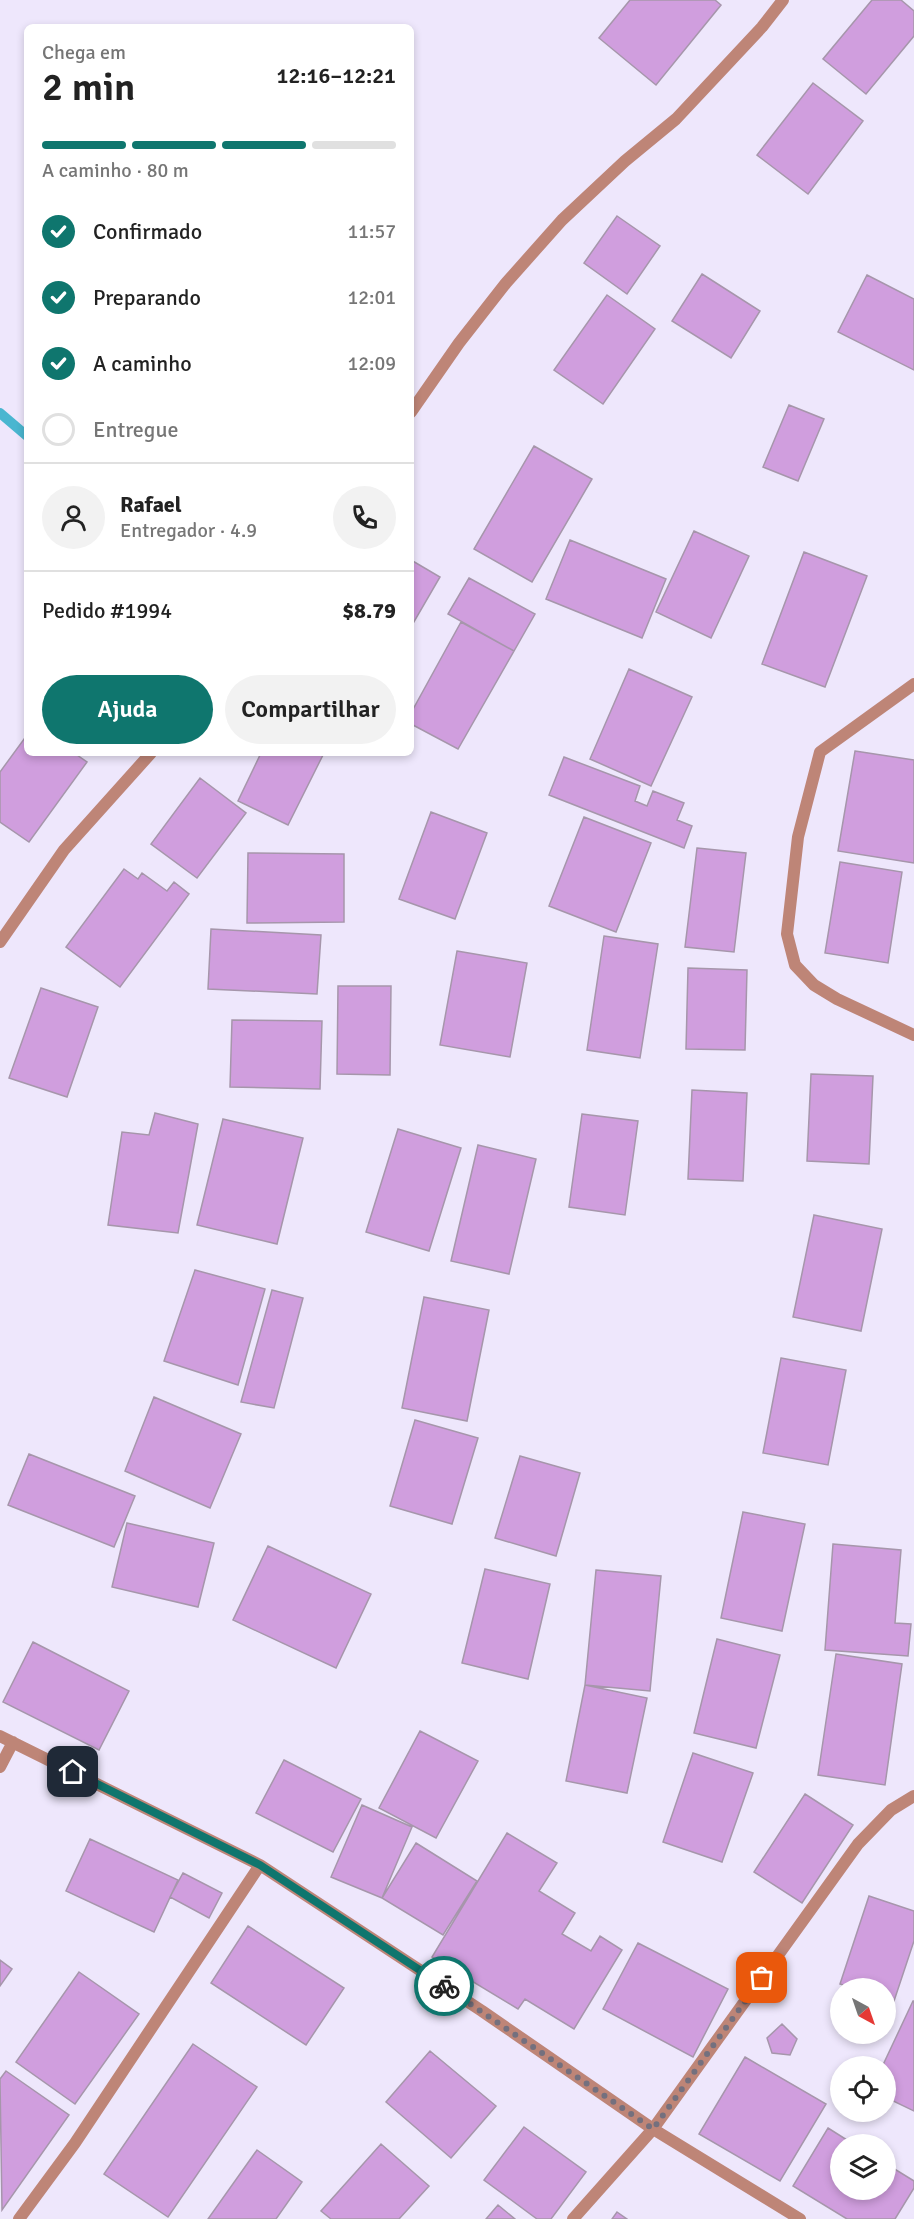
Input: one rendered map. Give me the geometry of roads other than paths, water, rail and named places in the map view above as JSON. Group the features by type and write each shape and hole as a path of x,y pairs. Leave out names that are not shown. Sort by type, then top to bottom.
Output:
{"street":[{"path":"414,408 506,283 562,220 626,160 676,119 762,27 783,0"},
{"path":"914,684 820,752 798,837 787,934 795,965 814,985 837,999 914,1035"},
{"path":"0,942 64,850 148,756"},
{"path":"0,1736 260,1865 482,2011 653,2129 800,2219"},
{"path":"0,1767 13,1742"},
{"path":"573,2219 653,2129 858,1844 891,1810 914,1796"},
{"path":"19,2219 75,2144 260,1865"}],"waterway":[{"path":"0,413 24,433"}]}
